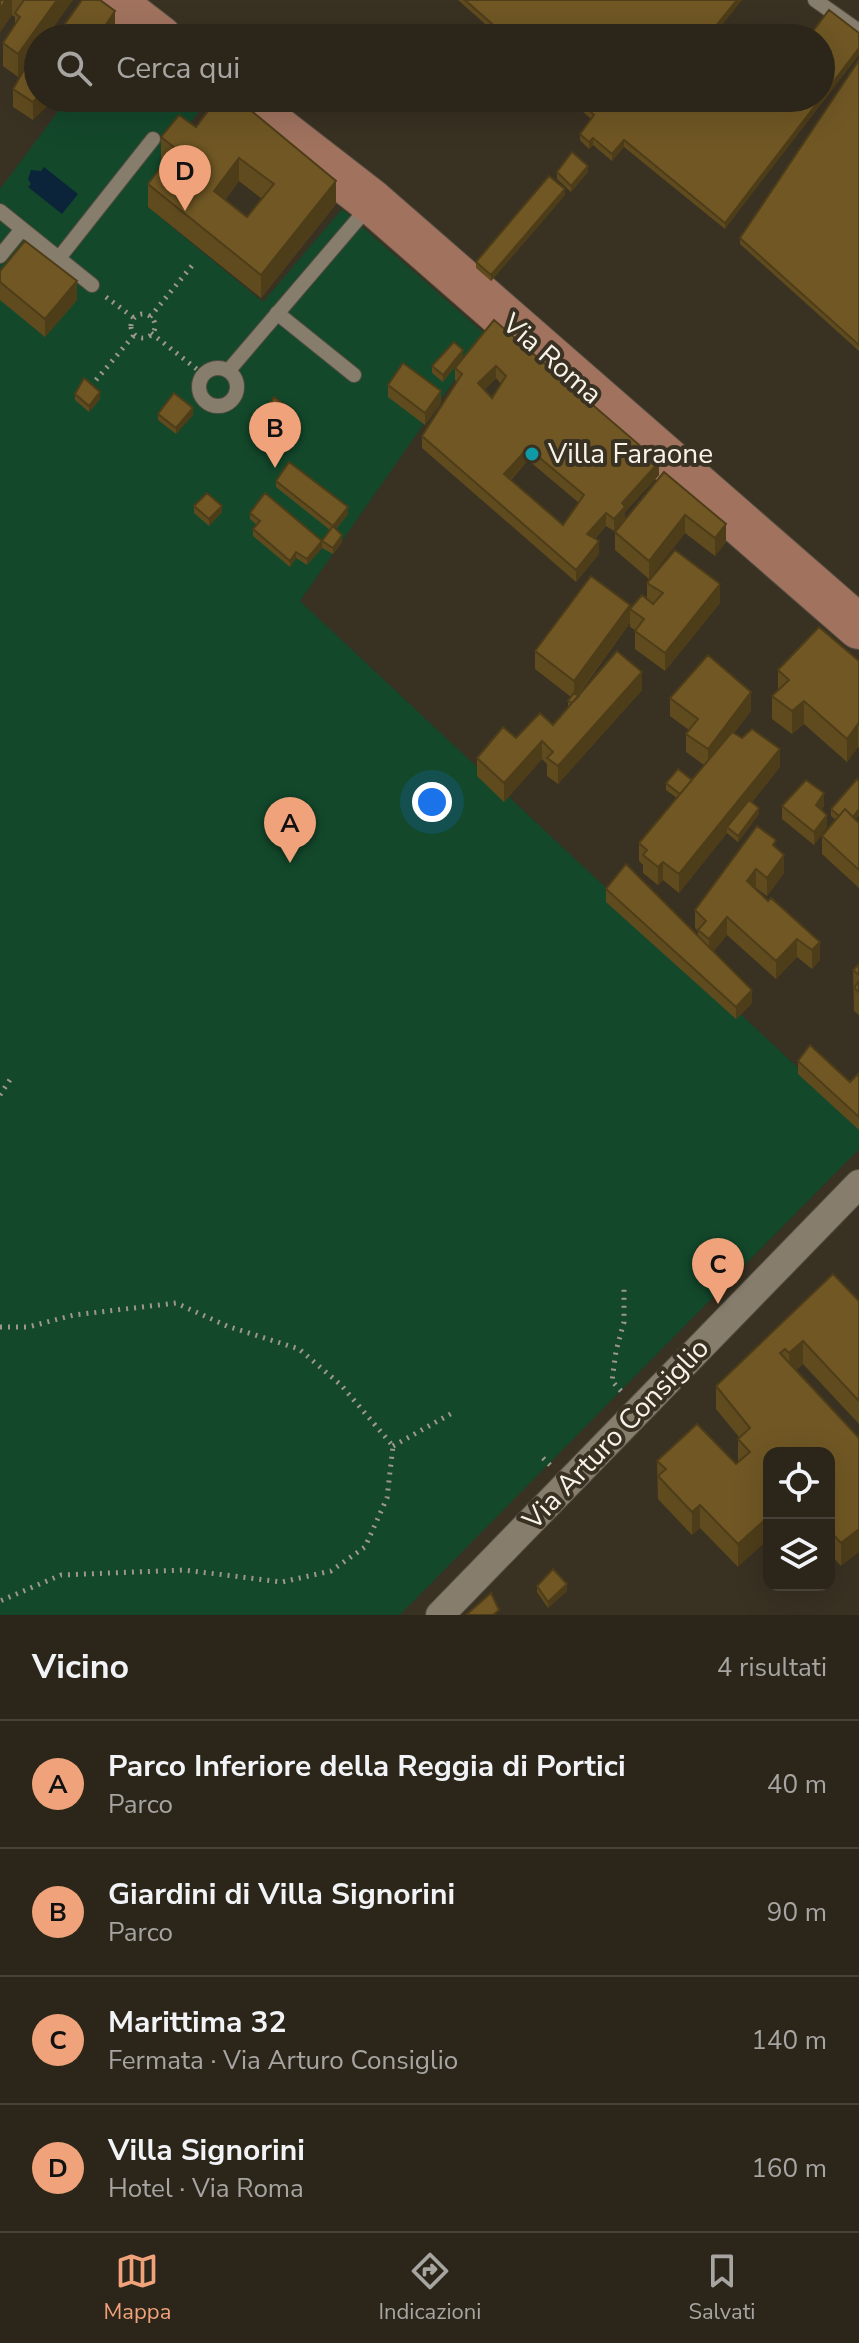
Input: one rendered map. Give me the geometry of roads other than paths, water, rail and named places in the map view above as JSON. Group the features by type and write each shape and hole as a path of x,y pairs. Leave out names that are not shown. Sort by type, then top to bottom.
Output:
{"main road":[{"path":"111,0 142,24"},
{"name":"Via Roma","path":"256,112 372,202 859,627"}],"street":[{"name":"Via Arturo Consiglio","path":"440,1615 859,1184"}],"lane":[{"path":"815,0 859,31"},
{"path":"59,258 153,139"},
{"path":"229,370 372,202"},
{"path":"0,211 92,285"},
{"path":"0,256 22,229"},
{"path":"277,313 354,375"},
{"path":"213,367 229,370 235,376 237,394 232,401 215,406 201,396 198,388 203,374 213,367"}],"water":[{"path":"44,167 78,194 62,214 28,187 31,184 28,179 31,170 41,171"}],"place":[{"name":"Villa Signorini","path":"185,211"},
{"name":"Villa Faraone","path":"532,454"},
{"name":"Giardini di Villa Signorini","path":"275,468"},
{"name":"Parco Inferiore della Reggia di Portici","path":"290,863"},
{"name":"Marittima 32","path":"718,1304"}]}
